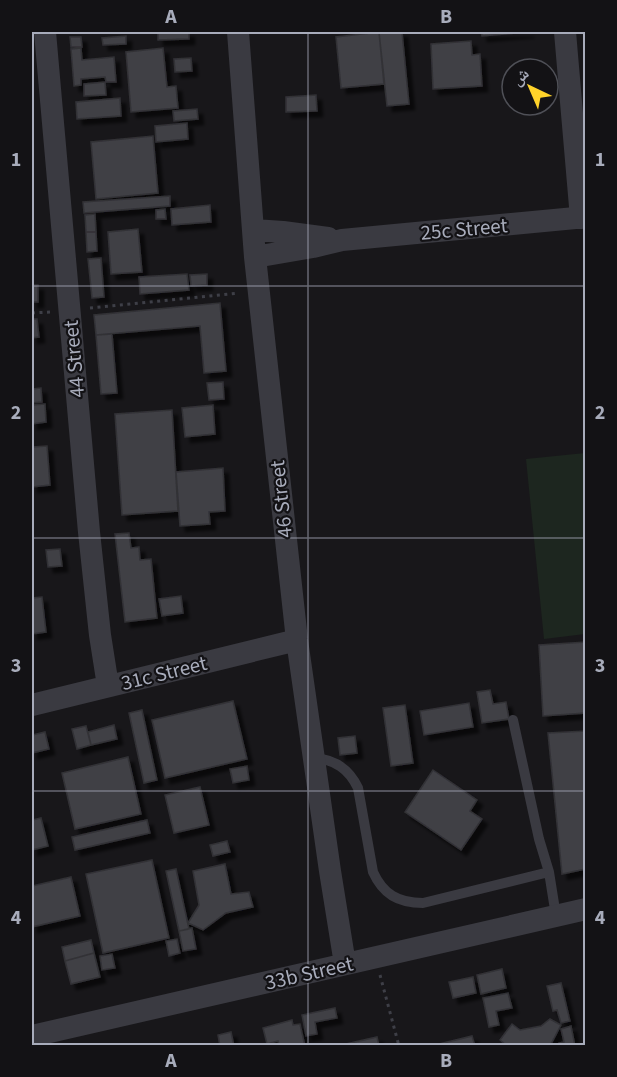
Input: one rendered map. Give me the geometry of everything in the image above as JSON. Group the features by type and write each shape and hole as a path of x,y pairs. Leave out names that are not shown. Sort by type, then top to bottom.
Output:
{"street":[{"name":"44 Street","path":"45,32 92,563 108,686"},
{"name":"46 Street","path":"238,32 255,257 297,640 345,964"},
{"path":"565,32 583,218"},
{"name":"25c Street","path":"255,257 342,240 583,218"},
{"name":"25c Street","path":"254,230 342,240"},
{"name":"31c Street","path":"32,705 297,640"},
{"name":"33b Street","path":"32,1036 585,909"}],"lane":[{"path":"513,720 549,872 556,916"},
{"path":"314,758 323,758 341,765 354,780 358,788 373,872 384,890 392,896 412,903 423,903 549,872"}],"path":[{"path":"32,314 259,291"},
{"path":"376,957 399,1046"}],"shaded area":[{"path":"585,453 585,634 544,639 526,459"}],"building":[{"path":"158,32 189,32 189,39 158,40"},
{"path":"379,32 384,84 341,88 336,37"},
{"path":"379,32 402,32 409,104 387,106"},
{"path":"481,32 529,32 482,36"},
{"path":"126,36 126,44 103,45 102,38"},
{"path":"70,37 81,37 82,47 71,47"},
{"path":"471,41 472,55 480,54 482,86 433,89 431,44"},
{"path":"81,48 82,60 114,57 116,82 106,82 105,77 81,79 81,85 74,86 71,49"},
{"path":"163,48 167,87 176,86 178,108 131,112 126,52"},
{"path":"191,58 192,71 175,72 174,59"},
{"path":"105,82 106,95 84,96 84,84"},
{"path":"316,95 317,111 286,112 286,97"},
{"path":"120,98 121,116 77,119 76,102"},
{"path":"197,109 198,119 174,121 173,111"},
{"path":"187,123 188,139 156,142 155,126"},
{"path":"153,136 158,193 96,199 91,142"},
{"path":"170,196 170,206 84,213 83,202"},
{"path":"210,205 211,222 172,225 171,209"},
{"path":"165,209 166,219 156,219 156,210"},
{"path":"95,214 96,232 86,232 85,215"},
{"path":"138,229 142,272 111,274 108,232"},
{"path":"86,232 96,232 97,251 87,252"},
{"path":"101,258 104,297 92,298 88,259"},
{"path":"187,274 189,290 140,294 139,277"},
{"path":"207,274 207,285 191,286 190,275"},
{"path":"32,285 38,285 38,302 32,302"},
{"path":"220,303 226,371 204,373 200,326 96,335 94,315"},
{"path":"32,319 37,319 39,337 32,338"},
{"path":"112,334 117,393 101,394 96,335"},
{"path":"223,382 224,399 209,400 207,383"},
{"path":"41,388 42,402 32,403 32,389"},
{"path":"45,404 46,422 32,424 32,405"},
{"path":"213,405 215,434 185,437 182,408"},
{"path":"172,410 178,511 122,515 115,414"},
{"path":"47,446 50,485 32,487 32,447"},
{"path":"223,468 225,511 209,512 210,524 180,526 176,472"},
{"path":"129,533 131,548 139,547 140,560 151,559 157,618 125,622 115,534"},
{"path":"60,549 62,566 48,567 46,550"},
{"path":"181,596 183,613 162,616 159,599"},
{"path":"42,597 46,632 32,634 32,598"},
{"path":"586,642 586,713 543,716 539,645"},
{"path":"490,690 493,704 506,702 509,719 482,723 477,692"},
{"path":"233,701 247,759 165,778 152,720"},
{"path":"469,703 473,727 424,735 420,711"},
{"path":"405,705 413,763 391,766 383,708"},
{"path":"142,710 157,780 144,783 129,713"},
{"path":"114,725 117,739 91,745 88,732"},
{"path":"86,726 91,745 77,749 72,729"},
{"path":"586,731 586,869 562,874 548,733"},
{"path":"45,732 49,749 32,753 32,735"},
{"path":"355,736 357,753 340,755 338,738"},
{"path":"128,757 141,814 75,829 62,773"},
{"path":"247,766 249,780 233,783 230,769"},
{"path":"433,770 477,800 470,811 482,819 461,850 405,812"},
{"path":"200,787 209,825 174,833 165,795"},
{"path":"41,818 48,846 32,850 32,820"},
{"path":"147,820 150,833 75,850 72,837"},
{"path":"227,841 230,852 213,856 210,845"},
{"path":"152,860 169,938 103,953 86,874"},
{"path":"225,864 231,894 249,892 253,907 226,913 203,930 188,923 199,905 193,871"},
{"path":"176,869 189,929 179,931 166,871"},
{"path":"71,877 80,916 32,927 32,886"},
{"path":"192,928 196,949 183,951 179,931"},
{"path":"177,939 180,953 169,956 166,941"},
{"path":"91,940 94,953 65,961 62,947"},
{"path":"94,953 100,977 71,984 65,961"},
{"path":"112,954 115,968 102,970 100,956"},
{"path":"502,969 506,988 481,994 477,975"},
{"path":"473,977 476,993 453,998 449,982"},
{"path":"561,983 570,1021 561,1023 557,1010 553,1011 547,986"},
{"path":"508,993 512,1008 496,1011 499,1025 489,1027 483,998"},
{"path":"335,1008 337,1018 315,1022 317,1034 306,1036 302,1015"},
{"path":"550,1019 561,1025 550,1046 507,1046 500,1040 512,1024 520,1030 541,1026"},
{"path":"292,1020 293,1025 300,1024 305,1046 279,1046 278,1041 267,1044 263,1028"},
{"path":"571,1026 575,1046 560,1046 559,1043 564,1042 561,1029"},
{"path":"231,1032 234,1046 220,1046 218,1035"},
{"path":"472,1036 475,1046 431,1046"},
{"path":"377,1037 379,1046 337,1046"}]}
